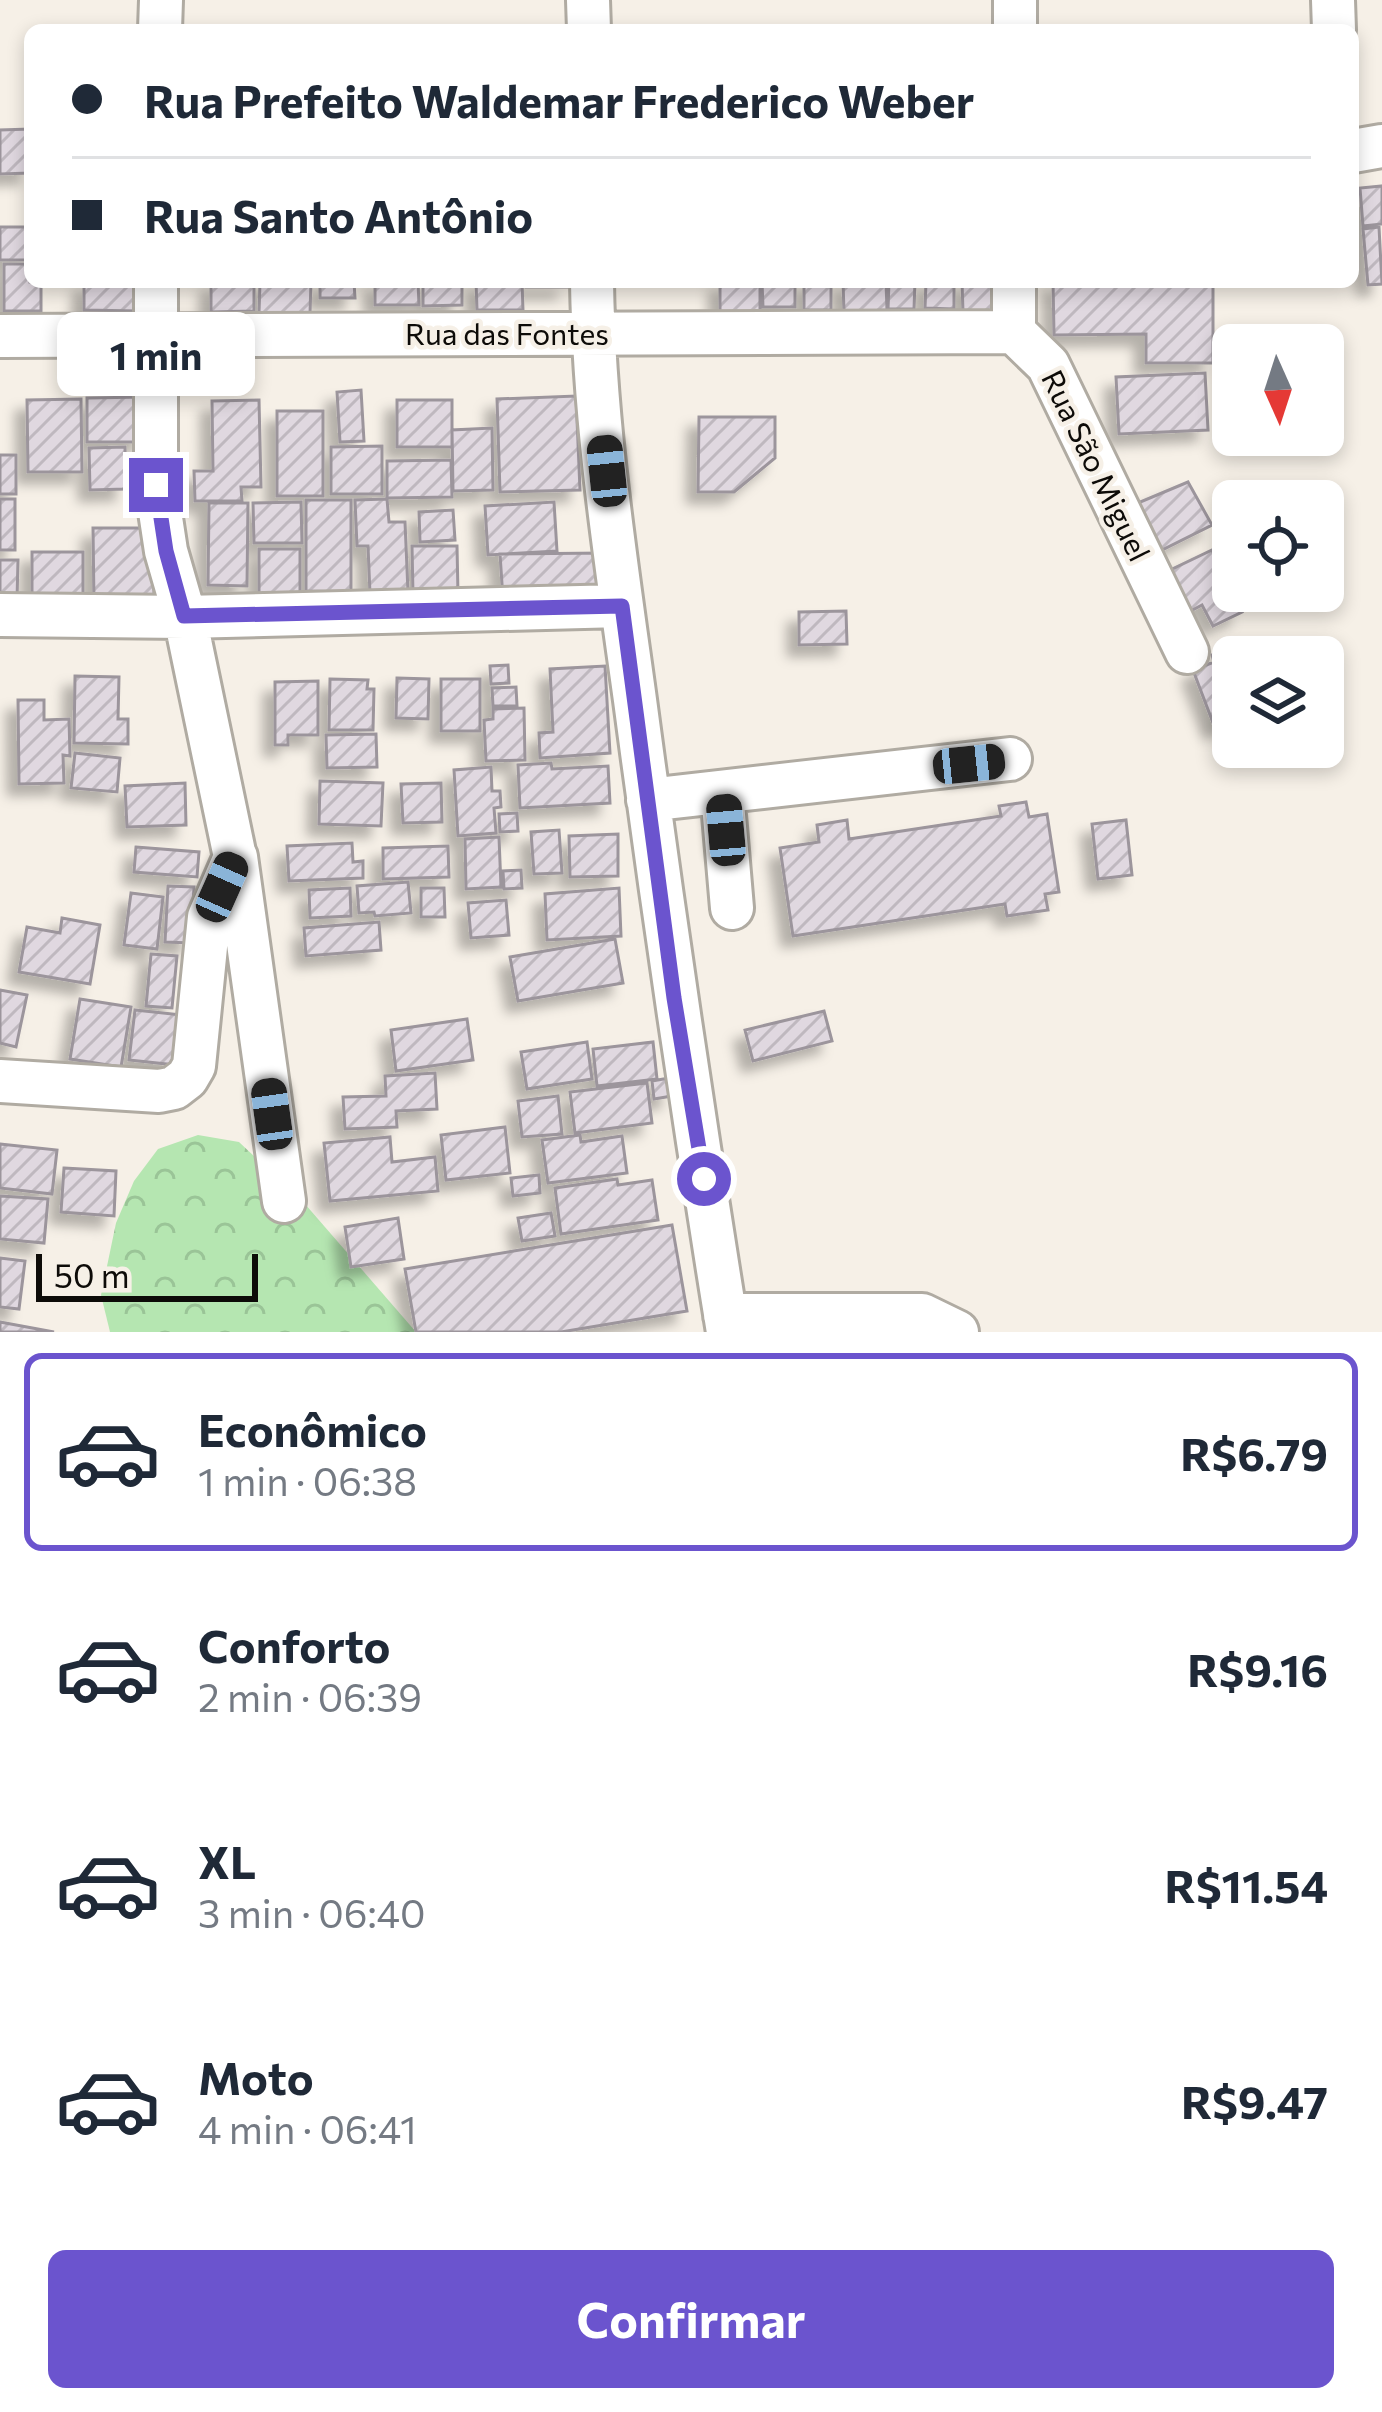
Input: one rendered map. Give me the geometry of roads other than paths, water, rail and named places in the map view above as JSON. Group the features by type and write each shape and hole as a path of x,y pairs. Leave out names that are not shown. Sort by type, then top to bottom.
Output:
{"street":[{"path":"156,288 156,485 166,551 236,856 284,1201"},
{"path":"592,288 622,606 674,998 727,1324 922,1315 957,1332"},
{"path":"1014,288 1014,332"},
{"name":"Rua das Fontes","path":"0,336 1014,332"},
{"name":"Rua São Miguel","path":"1014,332 1048,365 1187,652"},
{"path":"0,616 622,606"},
{"path":"648,800 1010,759"},
{"path":"722,792 732,908"},
{"path":"0,1081 159,1091 187,1078 199,1049 209,917 236,856"}]}
